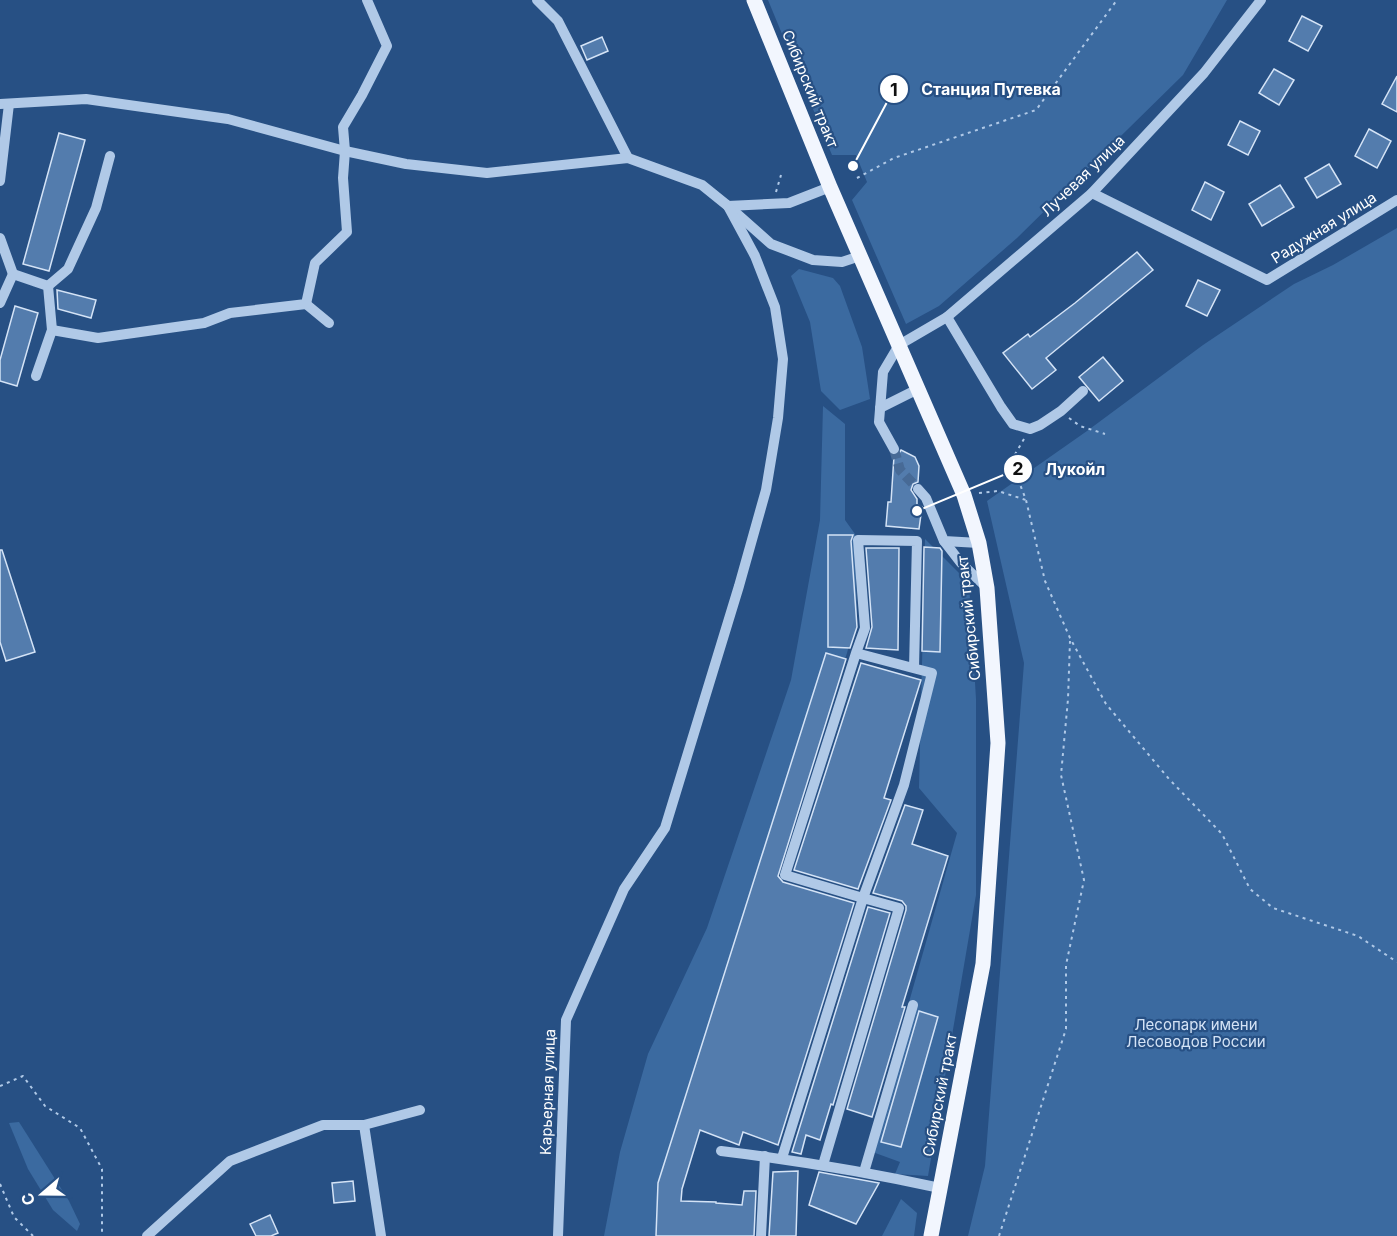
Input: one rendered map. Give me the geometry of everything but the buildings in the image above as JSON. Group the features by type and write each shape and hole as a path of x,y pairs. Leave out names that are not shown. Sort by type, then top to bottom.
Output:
{"main road":[{"name":"Сибирский тракт","path":"754,0 830,187 964,495 980,543 987,588 998,743 983,964 931,1236"}],"street":[{"path":"306,304 315,263 346,232 343,127 387,46 367,0"},
{"path":"537,0 558,21 628,158"},
{"name":"Лучевая улица","path":"899,345 947,317 1092,193 1204,73 1261,0"},
{"path":"0,182 4,104 86,99 216,117 345,151 406,164 487,172 628,158 702,185 771,244 813,260 842,262 860,256"},
{"path":"48,286 68,269 96,208 110,156"},
{"path":"728,206 789,203 830,187"},
{"name":"Радужная улица","path":"1092,193 1267,280 1397,200"},
{"name":"Карьерная улица","path":"558,1236 566,1020 624,889 665,828 763,501 778,418 783,359 775,307 755,256 728,206"},
{"path":"0,238 13,274 0,303"},
{"path":"13,274 48,286"},
{"path":"36,376 52,330 48,286"},
{"path":"52,330 98,338 204,323 240,311 306,304 329,323"},
{"path":"947,317 1013,424 1029,429 1040,425 1083,392"},
{"path":"894,449 879,422 883,372 899,345"},
{"path":"880,408 918,389"},
{"path":"918,489 926,498 944,541 987,588"},
{"path":"823,1165 899,908 785,875 865,628 858,540 917,541 914,668"},
{"path":"944,541 980,543"},
{"path":"782,1158 863,898 904,785 932,674 856,653"},
{"path":"864,1172 913,1005"},
{"path":"147,1236 230,1161 323,1125 364,1125 420,1110"},
{"path":"364,1125 381,1236"},
{"path":"721,1151 782,1158 940,1188"},
{"path":"761,1236 765,1156"}],"path":[{"path":"857,178 894,158 1036,110 1117,0"},
{"path":"769,204 776,195 782,175"},
{"path":"1061,411 1080,426 1105,434"},
{"path":"1029,429 1011,461 1026,500 1046,581 1070,638 1106,704 1169,778 1222,834 1250,889 1273,908 1358,936 1397,962"},
{"path":"964,495 998,491 1026,500"},
{"path":"999,1236 1066,1029 1066,965 1084,880 1062,775 1070,638"},
{"path":"0,1086 23,1076 45,1106 80,1128 102,1169 102,1236"},
{"path":"0,1184 15,1217 33,1236"}],"green space":[{"path":"768,0 1227,0 1183,75 1017,238 939,306 906,324 852,200 867,182 856,155 832,155"},
{"name":"Лесопарк имени Лесоводов России","path":"1397,228 1397,1236 968,1236 985,1166 1024,663 987,501 1087,431 1203,345 1294,284 1333,265"},
{"path":"799,269 833,278 840,286 862,347 870,399 840,410 821,391 810,322 791,276"},
{"path":"823,406 845,424 845,520 855,534 857,614 847,653 660,1236 604,1236 620,1152 648,1054 707,928 791,680 820,520"},
{"path":"925,539 969,583 976,699 976,895 928,1176 895,1174 900,1162 867,1150 957,833 919,788"},
{"path":"19,1122 69,1201 80,1224 77,1231 53,1210 28,1169 9,1123"},
{"path":"901,1199 917,1213 914,1236 882,1236"}],"tunnel":[{"path":"894,449 900,470 918,489"}],"place":[{"name":"Станция Путевка","path":"853,166"},
{"name":"Лукойл","path":"917,511"}]}
